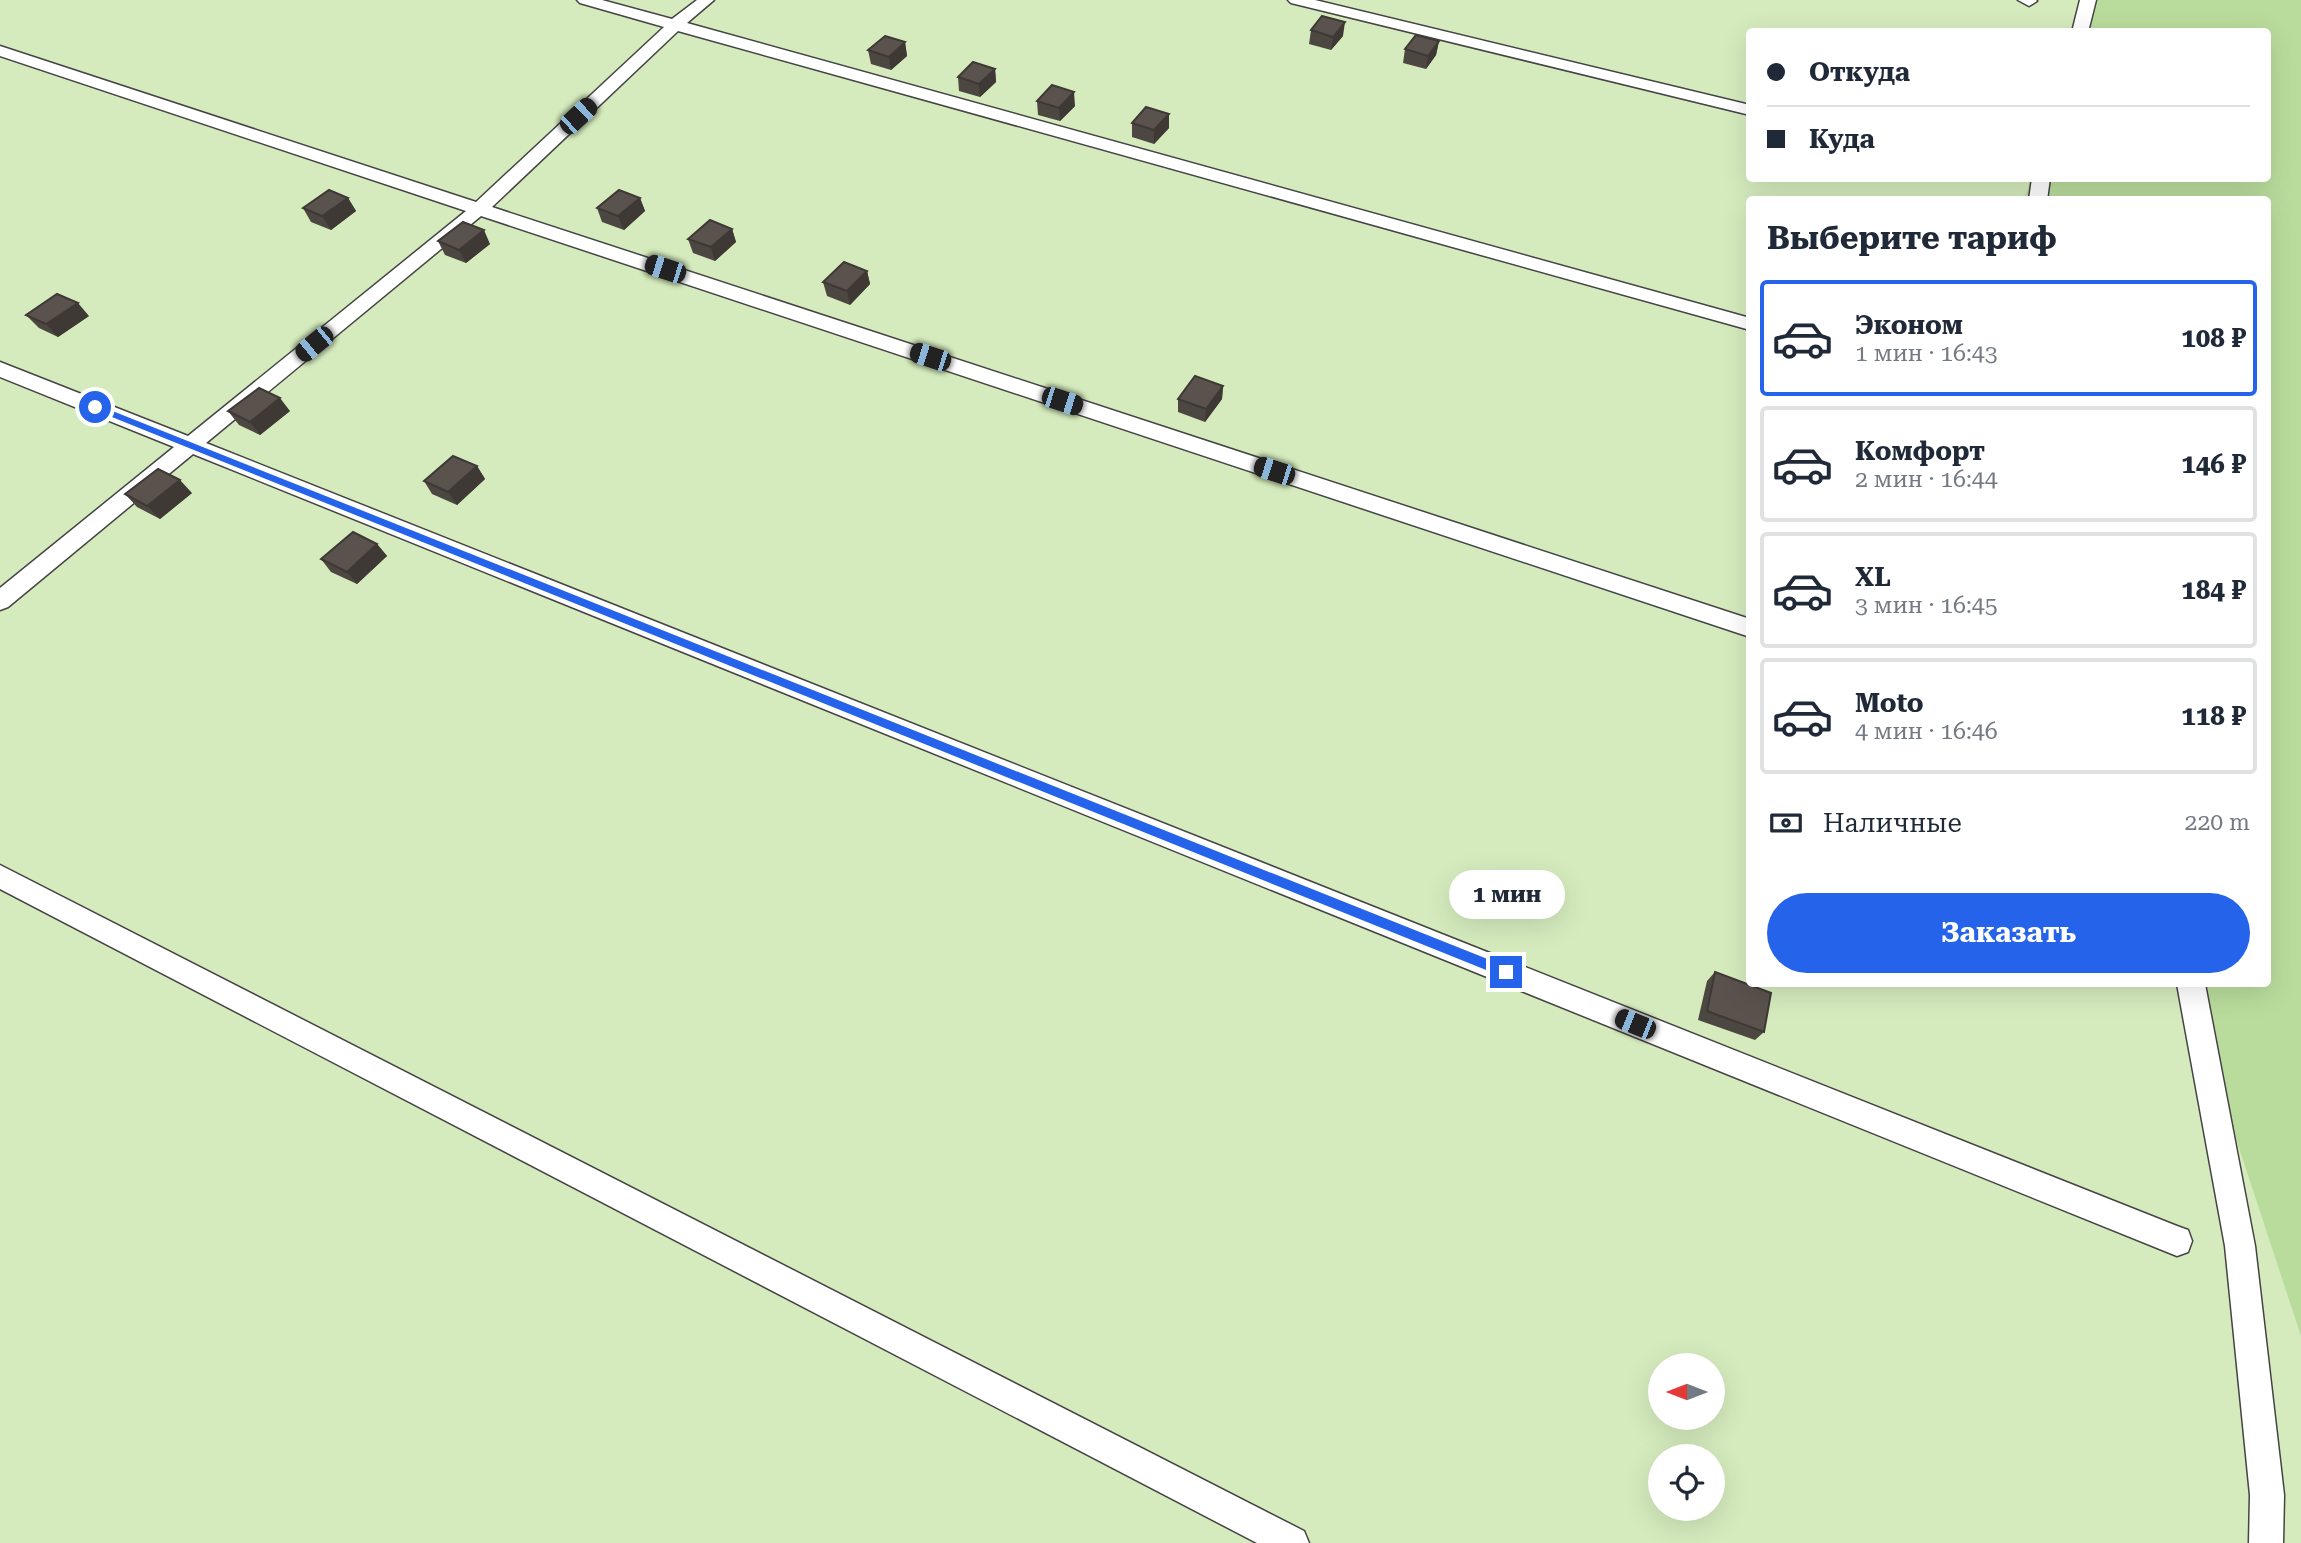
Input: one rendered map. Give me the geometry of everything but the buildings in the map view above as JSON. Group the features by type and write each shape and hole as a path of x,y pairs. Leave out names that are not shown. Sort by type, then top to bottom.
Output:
{"lane":[{"path":"585,0 1746,323"},
{"path":"0,601 480,208 675,25 706,0"},
{"path":"1296,0 1746,109"},
{"path":"2081,28 2088,0"},
{"path":"0,51 1746,627"},
{"path":"0,369 2177,1241"},
{"path":"0,876 1292,1543"},
{"path":"2192,987 2240,1246 2267,1495 2266,1543"}],"green space":[{"path":"0,0 2301,0 2301,1543 0,1543"},
{"path":"2087,0 2301,0 2301,1336 2186,987 2271,987 2271,196 2025,196 2030,182 2271,182 2271,28 2078,28"}],"route":[{"path":"95,407 1506,972"}]}
